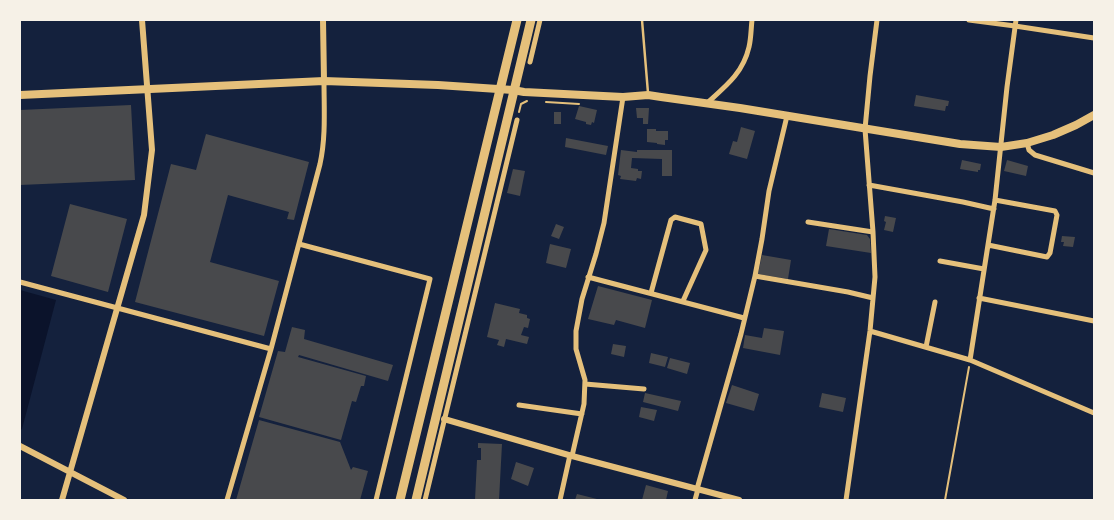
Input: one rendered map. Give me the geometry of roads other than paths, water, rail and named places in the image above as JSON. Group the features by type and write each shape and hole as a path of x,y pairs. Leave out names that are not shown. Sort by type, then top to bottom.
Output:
{"highway":[{"path":"400,500 516,20"},
{"path":"416,500 531,20"}],"main road":[{"path":"20,95 324,81 438,85 623,97 648,95 960,144 1001,147 1027,143 1053,135 1094,115"}],"street":[{"path":"62,500 144,215 152,150 142,20"},
{"path":"227,500 271,349 323,148 325,125 323,20"},
{"path":"530,62 540,20"},
{"path":"708,103 743,66 750,46 752,20"},
{"path":"846,500 870,331 875,277 865,128 877,20"},
{"path":"969,20 1016,23 1094,38"},
{"path":"970,360 994,209 1016,23"},
{"path":"560,500 584,404 585,380 576,349 576,331 582,299 604,223 623,97"},
{"path":"695,500 755,276 769,190 786,116"},
{"path":"425,500 517,117"},
{"path":"1027,143 1029,150 1035,155 1094,173"},
{"path":"492,180 499,196"},
{"path":"869,185 994,209"},
{"path":"988,246 1047,257 1050,253 1057,215 1055,211 995,200"},
{"path":"651,293 671,220 676,217 701,224 706,250 683,301"},
{"path":"808,222 873,232"},
{"path":"299,244 430,279 376,500"},
{"path":"940,261 984,269"},
{"path":"755,276 873,298"},
{"path":"588,278 744,318"},
{"path":"20,282 271,349"},
{"path":"979,298 1094,320"},
{"path":"926,347 935,302"},
{"path":"870,331 970,360 1094,413"},
{"path":"585,384 644,389"},
{"path":"519,405 582,414"},
{"path":"444,420 739,500"},
{"path":"20,446 124,500"}],"lane":[{"path":"642,20 648,95"}],"water":[{"path":"20,290 56,300 22,429 20,430"}]}
